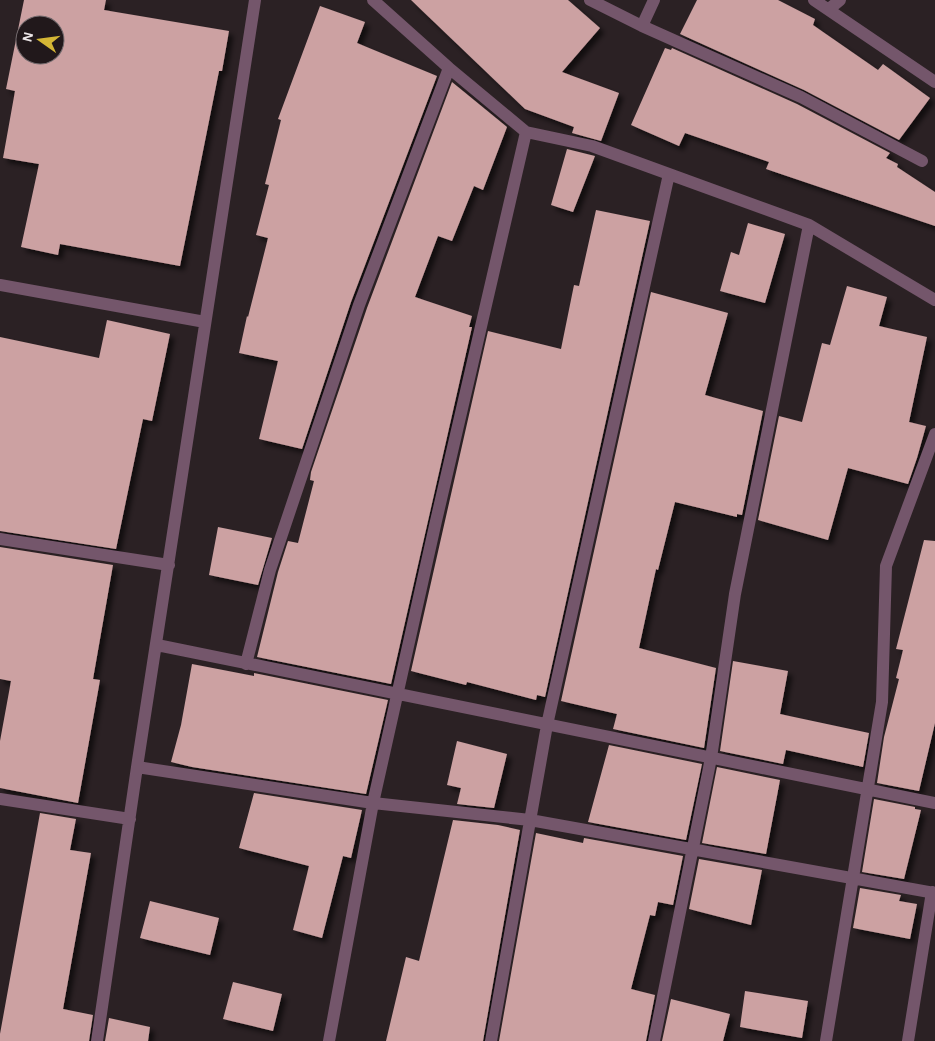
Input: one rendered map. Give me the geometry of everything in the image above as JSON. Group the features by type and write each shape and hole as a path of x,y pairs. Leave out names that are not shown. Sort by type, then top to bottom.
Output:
{"street":[{"path":"97,1041 137,767 255,0"},
{"path":"373,0 449,68 526,132 592,146 810,225 935,300"},
{"path":"590,0 642,26 801,97 922,161"},
{"path":"642,26 654,0"},
{"path":"814,0 935,82"},
{"path":"829,9 840,0"},
{"path":"246,664 270,570 359,305 449,68"},
{"path":"329,1041 373,803 526,132"},
{"path":"491,1041 546,725 669,174"},
{"path":"654,1041 711,758 735,594 810,225"},
{"path":"0,285 205,322"},
{"path":"826,1041 882,702 886,566 935,434"},
{"path":"0,539 169,566"},
{"path":"157,645 935,803"},
{"path":"137,767 373,803 530,820 934,892 908,1041"},
{"path":"0,799 130,819"}],"building":[{"path":"24,0 106,0 104,10 229,31 222,71 219,71 180,266 60,244 58,255 21,247 39,164 3,158 15,91 6,89 15,44 15,65 65,65 65,15 21,15"},
{"path":"411,0 568,0 600,28 562,72 619,93 601,141 572,133 574,127 525,109"},
{"path":"697,0 778,0 815,19 813,25 878,70 883,64 930,98 899,140 804,90 680,34"},
{"path":"320,6 365,22 357,43 437,76 351,302 302,449 259,439 278,361 239,353 268,238 256,235 269,185 265,184 281,120 278,119"},
{"path":"665,48 671,50 672,48 797,104 890,153 886,158 898,164 897,167 935,192 935,226 766,169 769,162 685,133 679,146 631,125"},
{"path":"452,82 507,127 483,190 474,186 452,241 438,236 415,297 472,316 469,327 472,327 391,684 257,657 278,572 288,541 298,543 314,481 310,480 311,472 367,308"},
{"path":"567,149 595,156 573,212 551,205"},
{"path":"596,210 650,221 545,697 537,695 536,700 467,682 466,685 411,671 488,331 561,349 574,285 579,286"},
{"path":"748,223 785,234 765,303 720,291 731,252 739,255"},
{"path":"847,286 887,297 879,326 927,337 909,422 926,426 908,484 848,468 828,540 758,520 779,416 802,422 822,343 830,345"},
{"path":"651,292 728,313 705,395 763,411 742,515 737,514 737,517 675,502 658,570 656,569 639,648 716,668 704,748 613,729 617,714 561,701"},
{"path":"107,320 170,334 152,421 143,419 116,549 0,531 0,337 99,358"},
{"path":"218,527 272,538 258,585 209,575"},
{"path":"924,540 935,541 935,723 919,791 877,783 884,737 899,679 896,678 903,650 896,649"},
{"path":"0,547 113,565 93,679 100,680 78,803 0,788 0,741 11,681 0,679"},
{"path":"733,661 788,671 780,714 869,733 863,767 786,750 783,764 720,751"},
{"path":"192,664 254,676 254,673 388,700 366,794 192,767 171,762 181,725"},
{"path":"457,741 507,754 494,808 457,804 461,788 447,785"},
{"path":"609,745 702,764 686,840 588,822"},
{"path":"717,767 780,780 766,854 702,843"},
{"path":"254,793 362,810 351,858 343,856 322,938 293,930 309,866 239,848"},
{"path":"874,799 915,807 915,809 921,810 904,879 862,872"},
{"path":"40,813 76,819 70,850 91,853 63,1009 93,1015 89,1041 0,1041"},
{"path":"453,820 498,825 520,830 483,1041 386,1041 406,957 419,961"},
{"path":"536,833 583,843 584,838 683,856 673,905 658,902 655,916 650,915 631,989 655,995 646,1041 499,1041"},
{"path":"699,859 762,870 751,925 689,909"},
{"path":"860,888 901,895 899,901 917,904 910,939 853,928"},
{"path":"150,901 219,918 210,955 140,938"},
{"path":"233,982 282,994 273,1031 223,1019"},
{"path":"745,991 808,1001 802,1038 740,1027"},
{"path":"671,999 730,1014 723,1041 662,1041"},
{"path":"109,1018 150,1027 148,1041 105,1041"}]}
